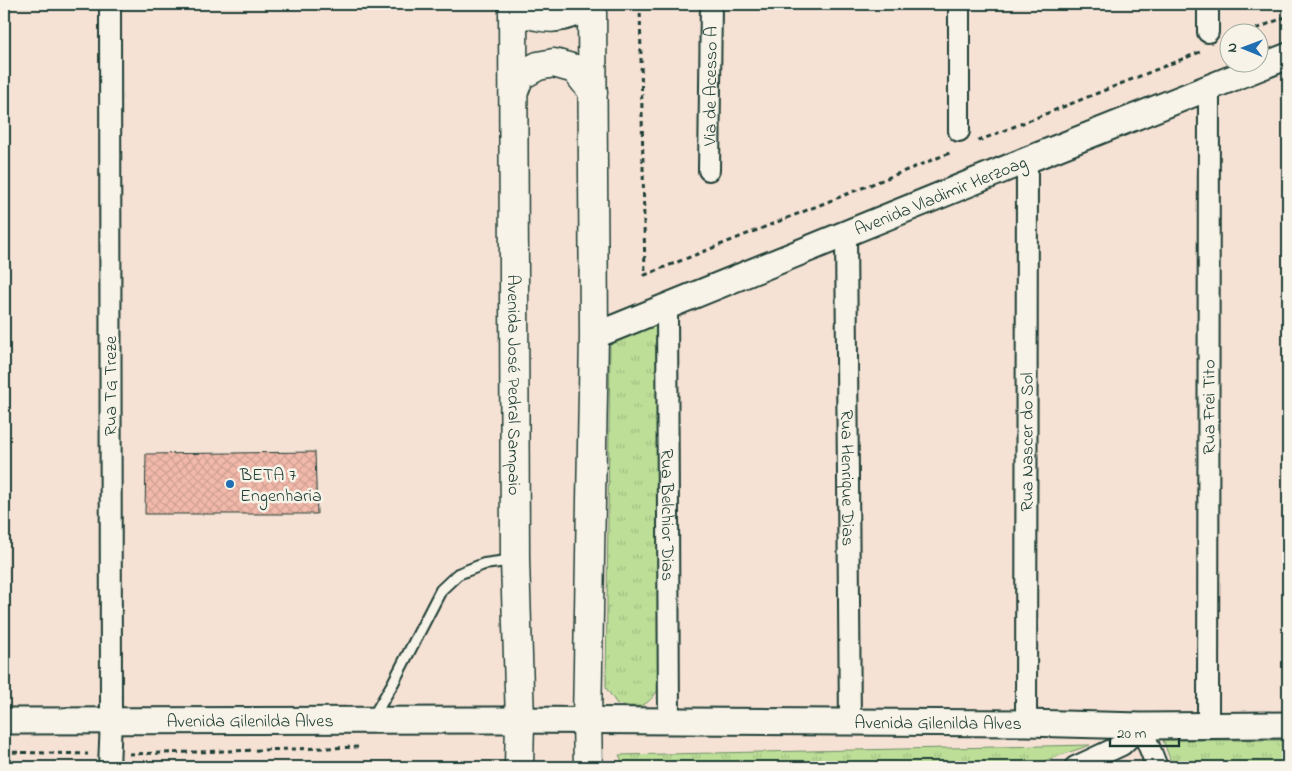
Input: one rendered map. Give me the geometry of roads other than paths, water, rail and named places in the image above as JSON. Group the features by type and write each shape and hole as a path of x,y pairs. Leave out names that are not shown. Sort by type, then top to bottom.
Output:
{"main road":[{"path":"513,7 534,17 547,19 564,17 590,4 593,92 594,336 587,766"},
{"name":"Avenida José Pedral Sampaio","path":"513,7 515,560 508,720 519,767"},
{"path":"514,91 520,76 538,66 554,63 575,69 593,92"}],"street":[{"name":"Rua TG Treze","path":"109,761 111,720 110,4"},
{"name":"Via de Acesso A","path":"709,170 710,4"},
{"path":"959,4 963,141"},
{"path":"1208,4 1208,32"},
{"name":"Avenida Vladimir Herzoag","path":"594,336 1026,160 1288,56"},
{"name":"Rua Frei Tito","path":"1208,726 1209,88"},
{"name":"Rua Nascer do Sol","path":"1026,160 1026,723"},
{"name":"Rua Henrique Dias","path":"846,234 850,723"},
{"name":"Rua Belchior Dias","path":"667,306 669,721"},
{"name":"Avenida Gilenilda Alves","path":"4,721 508,720 1026,723 1141,726 1288,725"},
{"path":"1075,767 1122,746 1141,726 1157,767"}],"lane":[{"path":"371,720 393,683 441,590 458,574 484,564 515,560"}],"place":[{"name":"BETA 7 Engenharia","path":"230,484"}]}
